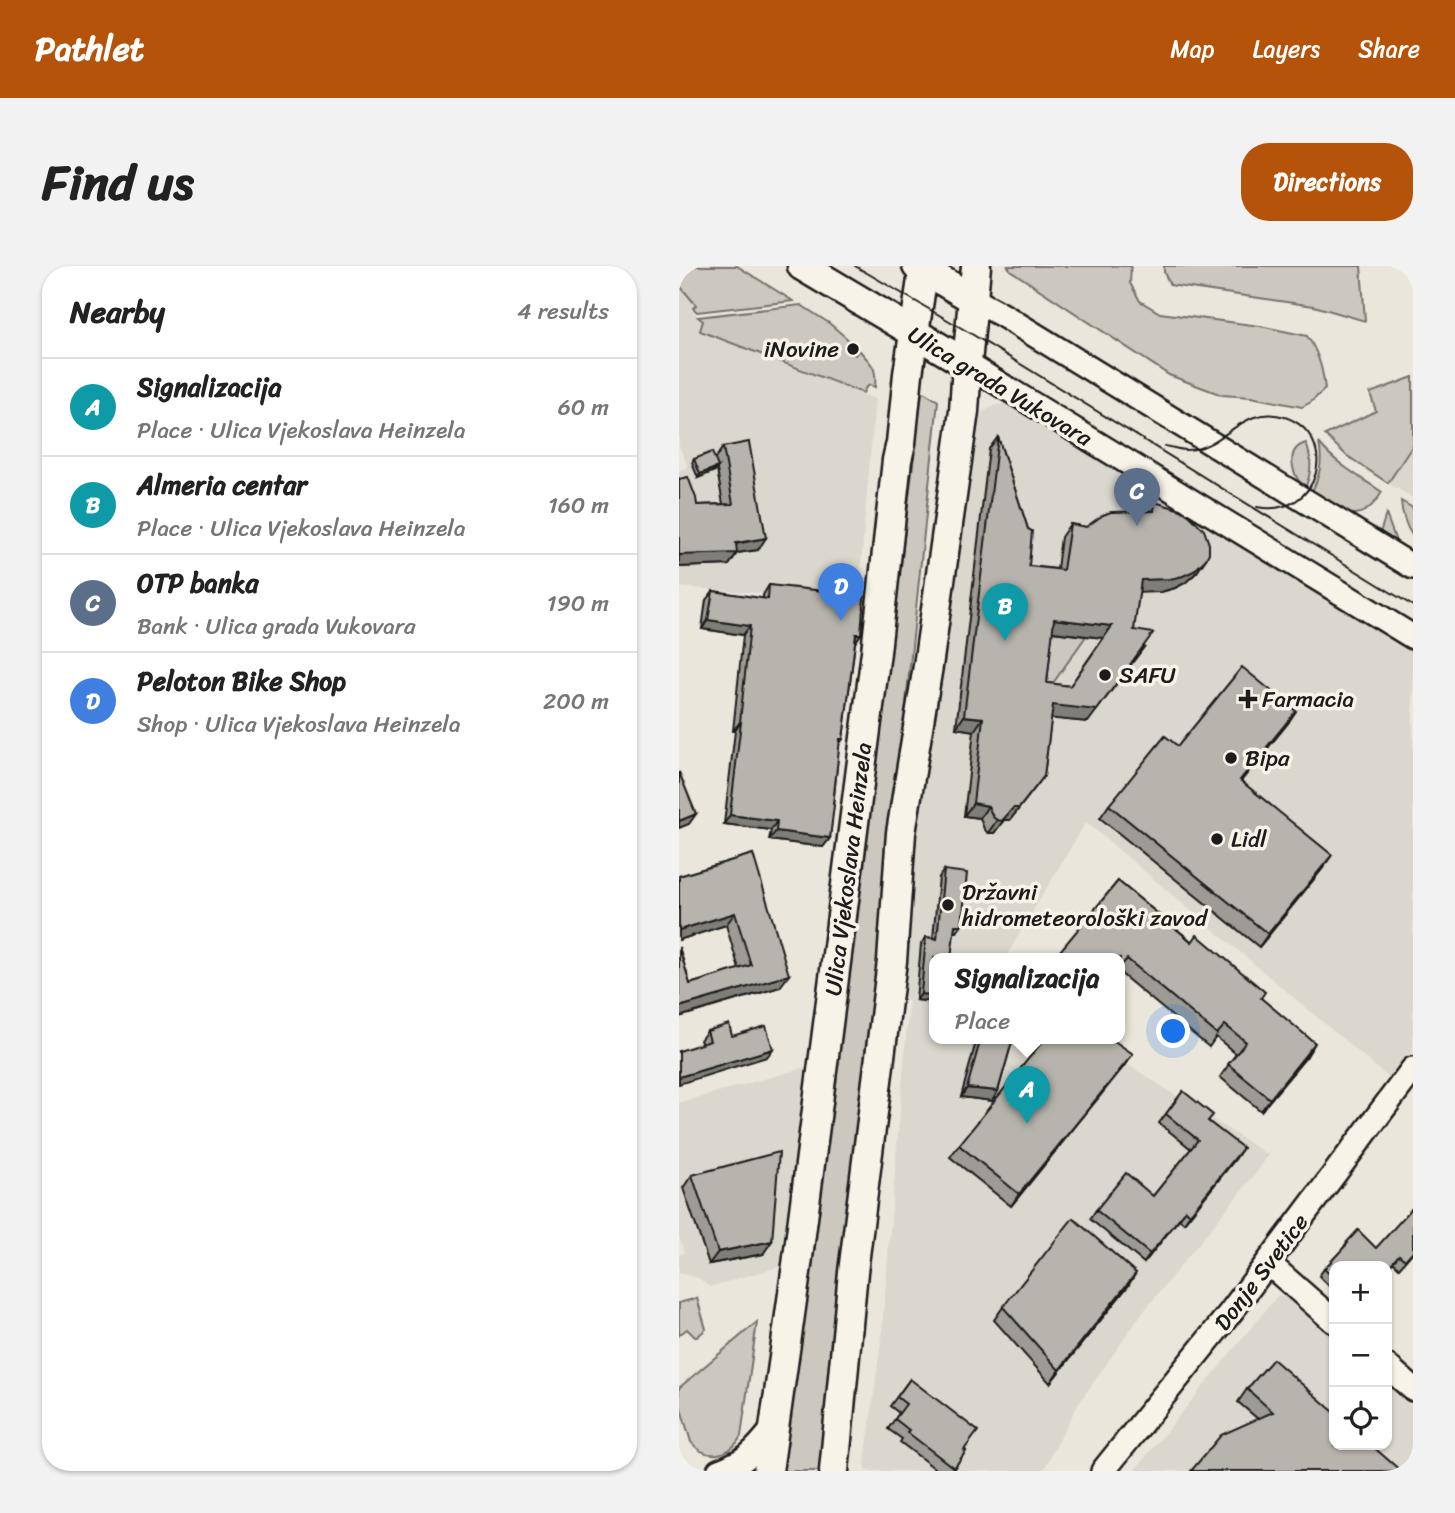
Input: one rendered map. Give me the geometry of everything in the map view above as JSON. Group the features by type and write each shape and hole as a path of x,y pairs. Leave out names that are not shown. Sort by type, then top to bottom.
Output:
{"main road":[{"name":"Ulica grada Vukovara","path":"802,266 967,364"},
{"path":"834,1471 853,1272 892,961 901,833 964,411 976,266"},
{"name":"Ulica Vjekoslava Heinzela","path":"768,1471 876,652 921,267"},
{"path":"921,267 973,299"}],"street":[{"path":"973,299 1413,567"},
{"name":"Ulica grada Vukovara","path":"967,364 1413,637"},
{"name":"Donje Svetice","path":"1103,1471 1268,1263 1413,1069"},
{"path":"1268,1263 1329,1317"},
{"path":"1392,1370 1413,1389"},
{"path":"719,1471 740,1462 756,1450 773,1429"}],"shaded area":[{"path":"679,266 737,266 793,301 697,312 693,308 696,305 679,285"},
{"path":"1008,266 1131,266 1130,283 1140,301 1160,313 1260,326 1307,336 1319,361 1325,389 1302,407 1251,397 1222,395 1169,375 1010,270"},
{"path":"1164,266 1361,266 1365,321 1314,306 1170,285"},
{"path":"679,285 696,305 691,310 703,321 700,331 875,399 854,646 827,598 679,587 679,471 688,467 679,446"},
{"path":"801,305 829,323 851,342 846,347 855,355 860,351 873,367 875,387 866,387 863,393 700,331 703,321 698,317"},
{"path":"1413,377 1413,445 1388,483 1346,455 1325,435 1376,411 1370,393"},
{"path":"922,391 938,401 824,1471 783,1471 856,928"},
{"path":"1006,404 1021,408 1413,649 1413,1051 1390,1079 1086,822 1008,953 929,953 929,1044 1096,1044 1268,1155 1140,1316 1077,1406 1043,1471 865,1471 881,1342 909,1001 892,1000 907,864 957,571 973,430 983,412 996,405"},
{"path":"1306,443 1310,466 1305,488 1292,464 1295,451"},
{"path":"1319,443 1341,464 1382,492 1374,504 1357,514 1349,513 1311,493 1320,469"},
{"path":"1413,445 1413,498 1388,483"},
{"path":"1401,501 1413,508 1413,537 1404,520"},
{"path":"1386,514 1397,544 1380,533"},
{"path":"1045,631 1086,636 1044,696"},
{"path":"814,1065 781,1266 709,1287 699,1278 679,1273 679,1255 684,1253 679,1236 679,1103"},
{"path":"1278,1295 1290,1298 1329,1333 1329,1450 1392,1450 1392,1389 1413,1408 1413,1471 1134,1471"},
{"path":"697,1298 706,1329 697,1337 687,1329 679,1335 679,1303"},
{"path":"757,1322 741,1436 724,1452 704,1452 691,1442 679,1402 679,1388"}],"building":[{"path":"998,437 1028,529 1032,531 1029,566 1063,570 1070,524 1086,527 1111,512 1154,511 1155,502 1181,510 1204,530 1209,553 1194,571 1170,579 1141,580 1134,630 1153,633 1097,710 1053,705 1044,776 1019,808 1013,808 1002,821 993,817 988,806 973,803 983,718 964,716","holes":["1054,619 1112,626 1070,686 1047,683"]},
{"path":"749,442 766,538 736,543 737,553 679,555 679,479 688,477 697,505 733,504 723,447"},
{"path":"712,452 718,467 700,474 694,459"},
{"path":"769,585 833,592 833,595 864,596 861,634 856,634 843,739 840,739 830,838 776,831 777,821 730,815 750,626 708,620 713,591 768,599"},
{"path":"1242,667 1296,711 1240,780 1332,855 1268,934 1109,805 1165,736 1178,746"},
{"path":"679,772 696,814 679,821"},
{"path":"753,854 789,975 679,1007 679,947 690,984 751,965 735,913 679,930 679,876"},
{"path":"944,870 967,873 962,925 955,925 952,953 929,953 929,995 921,994 926,937 937,939"},
{"path":"1118,881 1192,942 1197,935 1265,992 1261,998 1315,1043 1270,1099 1228,1064 1246,1042 1225,1025 1217,1034 1127,959 1125,961 1125,953 1060,951"},
{"path":"729,1024 732,1036 766,1026 773,1049 679,1077 679,1051 710,1041 707,1031"},
{"path":"979,1044 1011,1044 998,1091 967,1088"},
{"path":"1040,1044 1119,1044 1133,1054 1019,1194 959,1145"},
{"path":"1183,1091 1213,1115 1208,1121 1243,1148 1190,1214 1186,1210 1150,1254 1096,1210 1126,1173 1153,1196 1198,1140 1166,1114"},
{"path":"779,1152 772,1241 718,1252 692,1175"},
{"path":"1413,1207 1413,1251 1405,1260 1399,1255 1392,1263 1392,1261 1331,1261 1358,1230 1376,1248"},
{"path":"1073,1218 1136,1273 1059,1370 1003,1307"},
{"path":"1273,1359 1329,1408 1329,1450 1377,1450 1401,1471 1191,1471 1221,1435 1273,1412 1247,1389"},
{"path":"910,1379 978,1431 954,1468 907,1432 909,1430 895,1419 906,1404 897,1397"}],"tram line":[{"path":"855,266 970,333 1413,606"},
{"path":"1165,446 1183,450 1199,448 1245,421 1270,414 1285,417 1302,427 1313,441 1317,457 1316,474 1308,489 1296,501 1279,507 1257,507"}],"place":[{"name":"iNovine","path":"853,349"},
{"name":"OTP banka","path":"1137,526"},
{"name":"Peloton Bike Shop","path":"841,621"},
{"name":"Almeria centar","path":"1005,641"},
{"name":"SAFU","path":"1105,675"},
{"name":"Farmacia","path":"1248,699"},
{"name":"Bipa","path":"1231,758"},
{"name":"Lidl","path":"1217,839"},
{"name":"Državni hidrometeorološki zavod","path":"948,905"},
{"name":"Signalizacija","path":"1027,1124"}]}
